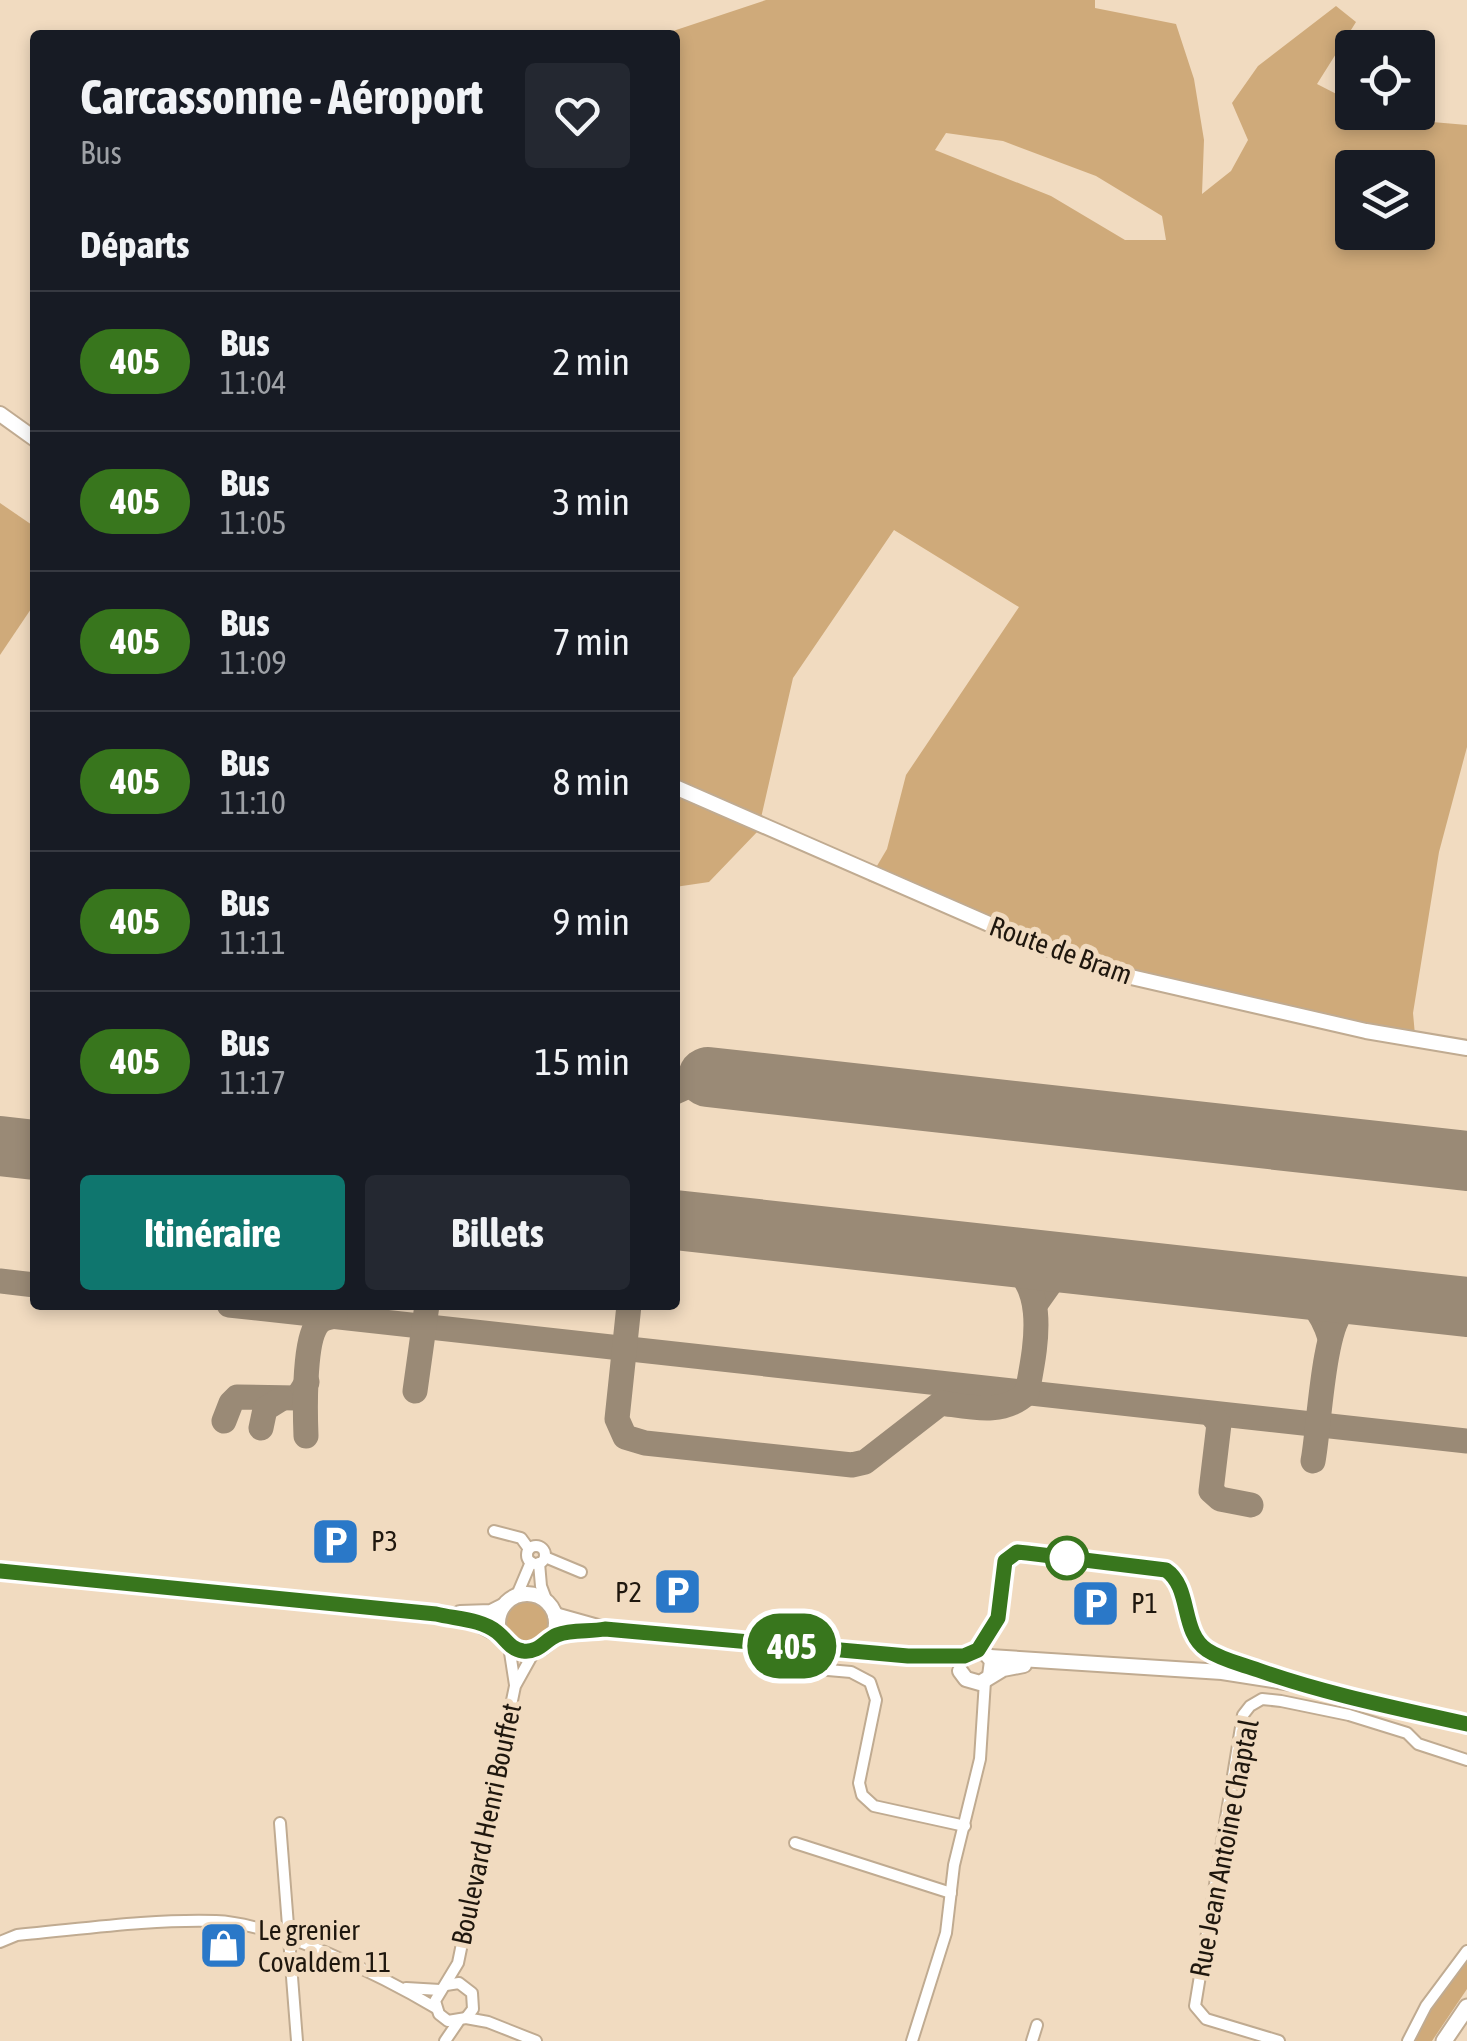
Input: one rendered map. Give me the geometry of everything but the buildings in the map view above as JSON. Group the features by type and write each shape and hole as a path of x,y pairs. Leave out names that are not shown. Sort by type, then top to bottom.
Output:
{"main road":[{"path":"2,418 30,436"},
{"name":"Route de Bram","path":"680,789 1037,945 1131,977 1366,1031 1467,1048"},
{"path":"0,1571 436,1614 472,1621 526,1651 535,1650 552,1636 605,1629 908,1656 974,1673 1052,1662"},
{"path":"436,1614 491,1612 517,1595 533,1594 551,1608 605,1629"},
{"path":"503,1606 498,1621 505,1641"},
{"path":"551,1608 552,1636"},
{"path":"974,1673 978,1650 990,1657 1222,1672 1298,1684 1466,1731"},
{"path":"974,1673 993,1666 990,1657"},
{"path":"1444,2041 1467,2007"}],"street":[{"path":"494,1531 521,1538 529,1548 540,1546 541,1586 551,1608"},
{"path":"538,1561 582,1572"},
{"path":"517,1595 538,1561"},
{"name":"Boulevard Henri Bouffet","path":"505,1641 515,1686"},
{"name":"Boulevard Henri Bouffet","path":"443,1988 458,1963 515,1686 535,1650"},
{"path":"828,1670 851,1672 870,1682 876,1700 859,1783 862,1796 874,1806 964,1826"},
{"path":"912,2041 946,1934 980,1759 982,1707 974,1673"},
{"name":"Rue Jean Antoine Chaptal","path":"1279,2041 1206,2019 1195,2006 1243,1716 1262,1698 1280,1701 1407,1733 1418,1744 1467,1760"},
{"path":"280,1823 297,2041"},
{"path":"795,1843 951,1893"},
{"path":"0,1930 18,1934 218,1921 256,1926 402,1988 436,2008 444,2018 445,2041"},
{"path":"0,1942 18,1934"},
{"path":"1408,2041 1426,2006 1467,1950"},
{"name":"Boulevard Henri Bouffet","path":"458,1963 465,1986"},
{"path":"402,1988 465,1986 488,2022"},
{"path":"436,2008 443,1988"},
{"path":"445,2041 474,2003"},
{"path":"444,2018 488,2022 536,2041"},
{"path":"1032,2041 1037,2025"}],"shaded area":[{"path":"766,0 1095,0 1095,8 1176,24 1194,79 1204,140 1202,194 1231,171 1248,140 1232,103 1258,66 1336,6 1356,22 1351,30 1335,30 1335,55 1317,84 1335,93 1335,130 1435,130 1435,122 1467,125 1467,747 1439,852 1413,1013 1416,1046 1183,998 868,881 887,849 906,775 1019,607 894,530 793,678 758,831 709,882 680,886 680,30 676,30","holes":["946,133 1003,141 1096,176 1162,216 1166,240 1125,240 1051,196 935,150"]},
{"path":"0,503 30,524 30,610 0,655"},
{"path":"527,1600 542,1607 549,1622 542,1637 527,1644 512,1637 505,1622 512,1607"},
{"path":"1467,1960 1467,1989 1432,2041 1413,2041 1430,2010"}],"taxiway":[{"path":"680,1090 708,1077"},
{"path":"628,1310 617,1419 625,1437 645,1443 852,1465 865,1462 941,1403 997,1407 1027,1393 1036,1335 1033,1297 1026,1280 997,1255"},
{"path":"1037,1302 1054,1278 1083,1265"},
{"path":"0,1281 30,1284"},
{"path":"1281,1286 1312,1305 1330,1338"},
{"path":"1313,1461 1326,1360 1336,1323 1350,1305 1379,1297"},
{"path":"275,1310 1467,1441"},
{"path":"415,1391 426,1310"},
{"path":"306,1436 311,1337 319,1323 335,1316"},
{"path":"224,1421 237,1397 297,1398 307,1382"},
{"path":"261,1428 265,1409 281,1399"},
{"path":"1212,1415 1219,1424 1211,1491 1220,1499 1251,1505"}],"runway":[{"path":"708,1077 1467,1161"},
{"path":"0,1146 30,1149"},
{"path":"680,1221 1467,1307"}],"bus line":[{"name":"405","path":"0,1571 436,1614 495,1630 510,1646 526,1651 542,1647 552,1636 605,1629 908,1656 964,1656 978,1650 998,1618 1005,1561 1017,1552 1027,1553 1166,1570 1180,1590 1194,1637 1220,1657 1298,1684 1467,1724"}],"place":[{"name":"P3","path":"336,1541"},
{"name":"P2","path":"677,1592"},
{"name":"P1","path":"1096,1603"},
{"name":"Le grenier Covaldem 11","path":"223,1946"}]}
